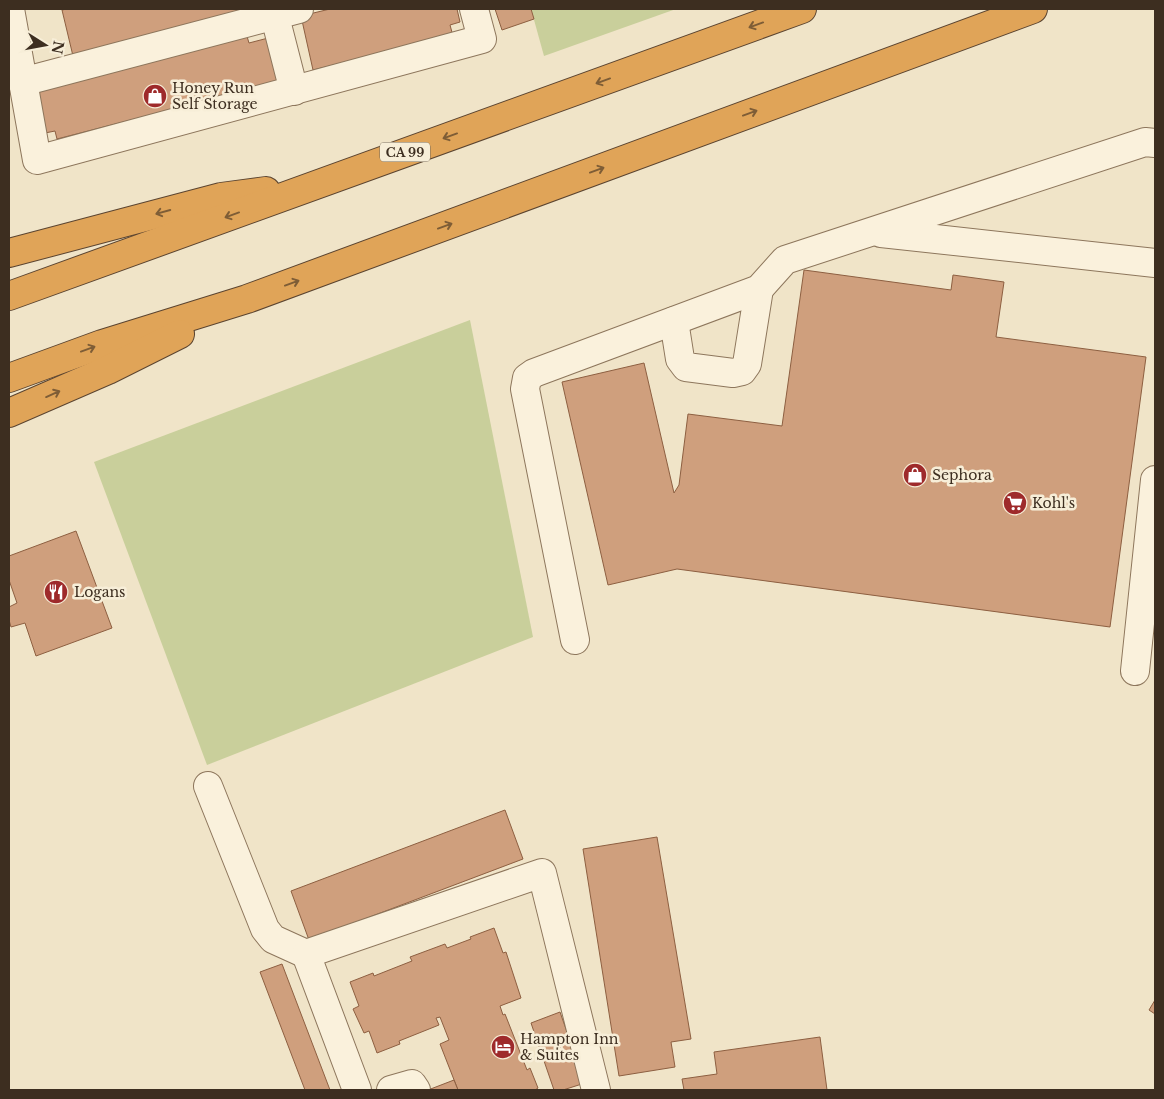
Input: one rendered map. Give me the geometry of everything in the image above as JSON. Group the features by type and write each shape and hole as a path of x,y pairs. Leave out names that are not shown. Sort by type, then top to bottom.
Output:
{"highway":[{"name":"CA 99","path":"9,296 802,9"},
{"path":"9,378 102,344 247,300 1033,9"},
{"path":"9,253 221,197 314,185"},
{"path":"9,413 108,370 247,300"}],"lane":[{"path":"10,9 37,160 482,39 474,9"},
{"path":"22,82 282,11 294,90"},
{"path":"575,640 525,389 527,378 534,373 759,289 785,260 1145,142 1155,143"},
{"path":"870,232 1155,263"},
{"path":"674,321 680,359 686,367 733,374 742,371 747,364 759,289"},
{"path":"1135,671 1155,480"},
{"path":"208,786 265,929 273,939 306,954 542,873 596,1090"},
{"path":"306,954 357,1090"},
{"path":"391,1090 412,1084 416,1090"}],"green space":[{"path":"531,9 676,9 544,56"},
{"path":"470,320 533,637 207,765 94,462"}],"building":[{"path":"240,9 241,13 73,56 62,10"},
{"path":"330,9 457,9 460,22 450,25 453,36 313,70 301,16"},
{"path":"495,9 531,9 534,19 502,30"},
{"path":"246,33 249,43 272,37 283,81 57,139 55,131 45,133 33,87"},
{"path":"804,270 951,290 953,275 1004,282 996,337 1146,357 1110,627 677,569 608,585 562,382 644,363 674,493 679,485 688,414 782,426"},
{"name":"Logans","path":"76,531 112,628 36,656 25,623 11,627 9,620 9,607 17,603 9,580 9,556"},
{"path":"505,810 523,859 309,940 291,891"},
{"path":"657,837 691,1039 671,1042 675,1067 619,1076 583,849"},
{"path":"494,928 503,953 506,952 521,998 500,1006 527,1070 530,1068 538,1088 535,1090 458,1090 440,1044 449,1040 440,1017 436,1018 439,1025 399,1041 400,1044 377,1053 369,1031 364,1033 353,1009 359,1006 350,982 373,973 374,976 412,961 410,957 445,944 447,948"},
{"path":"282,964 330,1090 305,1090 260,972"},
{"path":"1155,1000 1155,1014 1149,1010"},
{"path":"560,1012 585,1083 563,1090 554,1090 531,1023"},
{"path":"820,1037 827,1090 684,1090 682,1079 717,1074 714,1052"},
{"path":"454,1080 458,1090 428,1090"}],"place":[{"name":"Honey Run Self Storage","path":"155,96"},
{"name":"Sephora","path":"915,475"},
{"name":"Kohl's","path":"1015,503"},
{"name":"Logans","path":"56,592"},
{"name":"Hampton Inn & Suites","path":"503,1047"}]}
